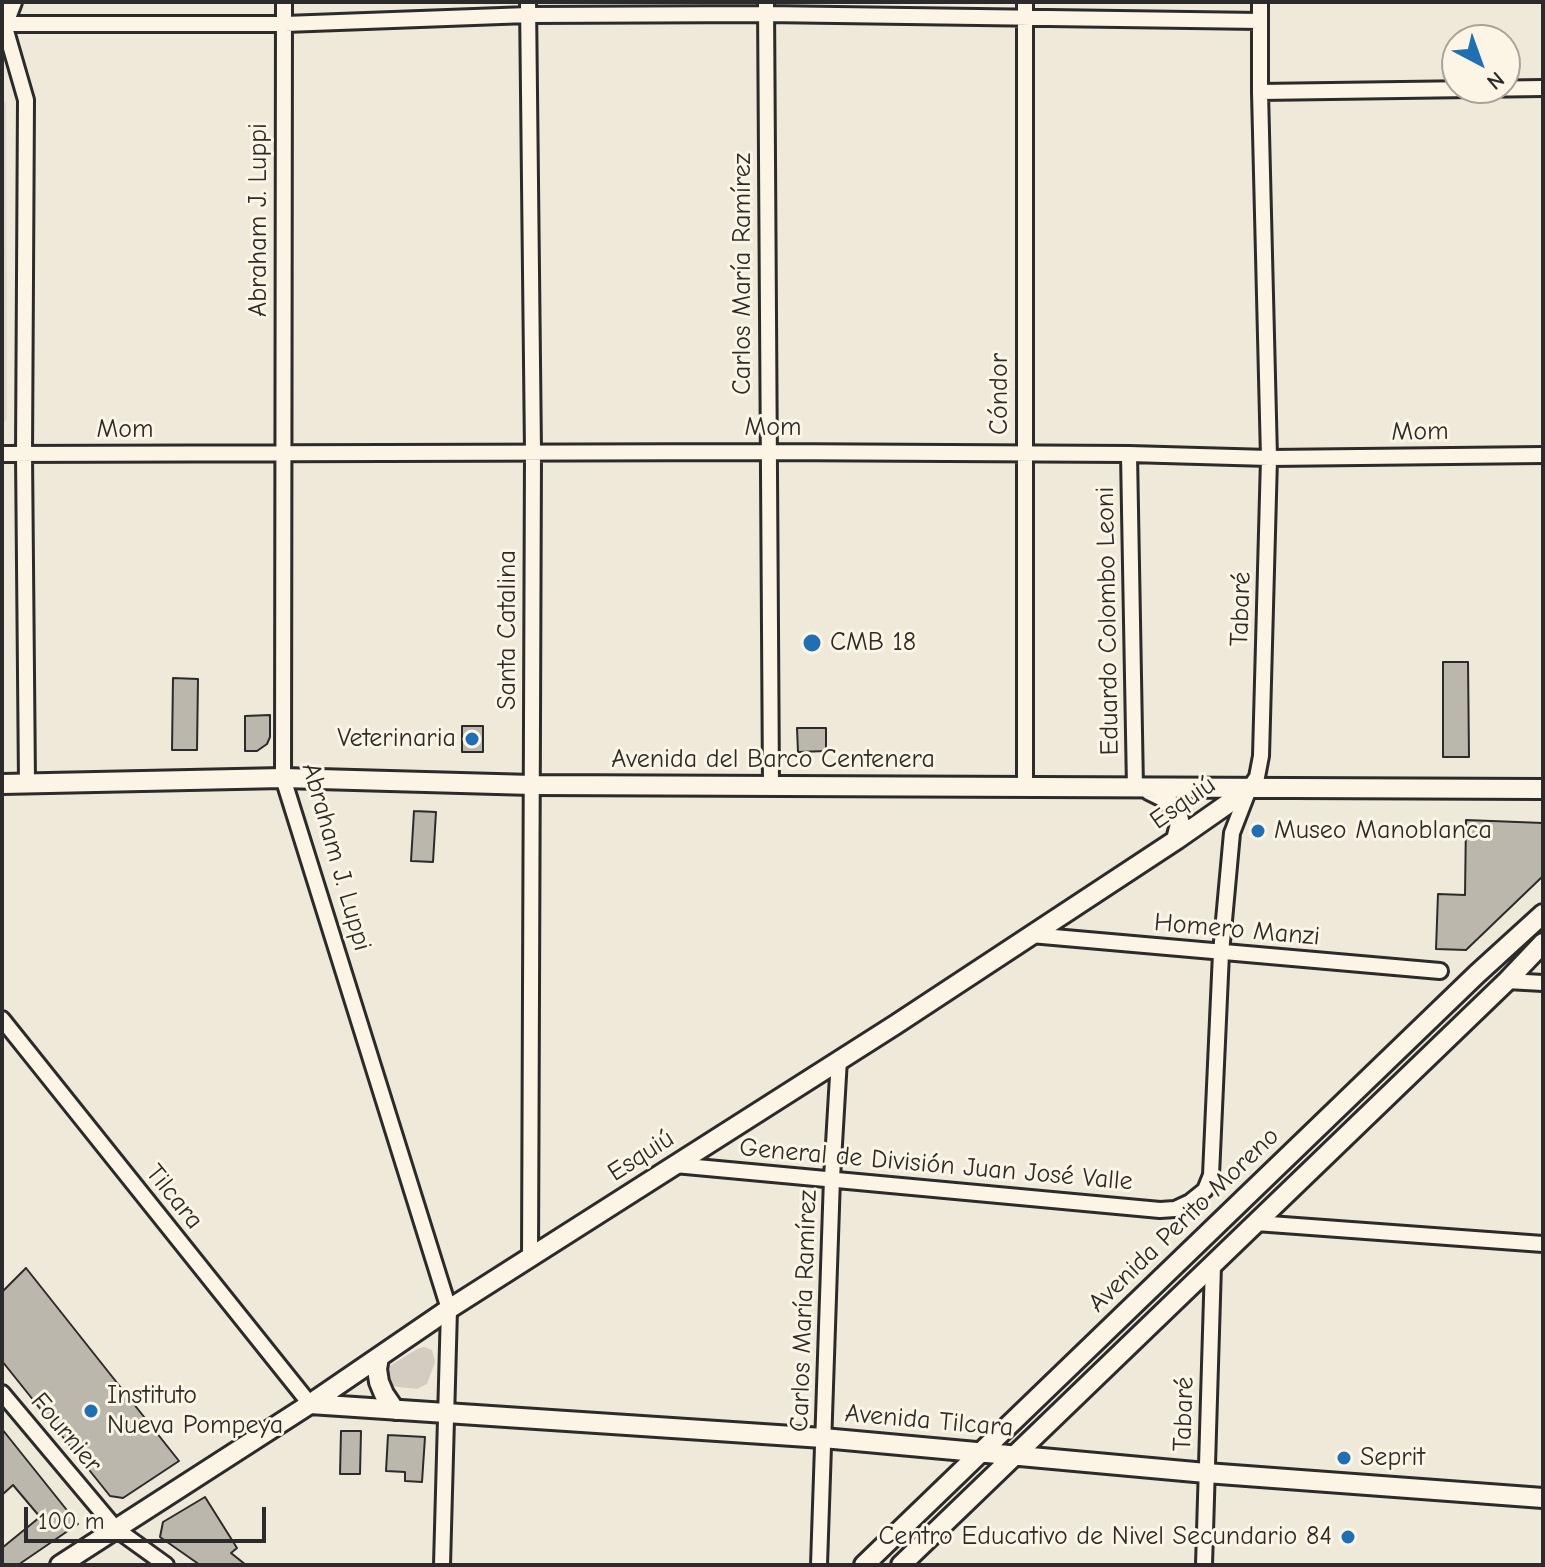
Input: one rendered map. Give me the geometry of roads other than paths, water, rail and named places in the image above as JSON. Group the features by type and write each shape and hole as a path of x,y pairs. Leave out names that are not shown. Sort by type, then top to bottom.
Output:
{"main road":[{"path":"3,25 12,2"},
{"name":"Avenida del Barco Centenera","path":"2,784 283,778 532,785 1543,789"},
{"path":"1140,788 1163,797 1177,811 1180,824 1176,840"},
{"name":"Esquiú","path":"60,1565 310,1404 449,1309 1031,935 1249,789"},
{"name":"Avenida Perito Moreno","path":"864,1565 1543,914"},
{"name":"Avenida Perito Moreno","path":"901,1565 1543,943"},
{"path":"379,1357 379,1382 395,1410"},
{"name":"Avenida Tilcara","path":"310,1404 823,1438 1206,1473 1543,1498"}],"street":[{"name":"Abraham J. Luppi","path":"284,2 283,778 449,1309 442,1565"},
{"name":"Tabaré","path":"1190,1202 1205,1190 1211,1175 1221,953 1232,833 1249,789 1257,777 1261,756 1269,458 1260,2"},
{"path":"27,783 24,454 26,100 3,25 285,24 528,8 1025,9 1260,21"},
{"name":"Santa Catalina","path":"528,8 533,452 530,1259"},
{"name":"Carlos María Ramírez","path":"766,8 771,785"},
{"name":"Cóndor","path":"1025,9 1025,787"},
{"path":"1260,92 1543,88"},
{"name":"Mom","path":"2,454 767,452 1269,458 1543,455"},
{"name":"Eduardo Colombo Leoni","path":"1129,454 1140,788"},
{"name":"Homero Manzi","path":"1031,935 1440,971"},
{"path":"1507,981 1543,983"},
{"name":"Tilcara","path":"5,1031 310,1404"},
{"name":"Carlos María Ramírez","path":"819,1565 839,1059"},
{"name":"General de División Juan José Valle","path":"675,1165 1160,1210 1175,1209 1190,1202"},
{"path":"1256,1223 1543,1244"},
{"name":"Tabaré","path":"1204,1565 1213,1265"},
{"name":"Fournier","path":"2,1393 116,1529 166,1565"}],"place":[{"name":"CMB 18","path":"812,643"},
{"name":"Veterinaria","path":"472,739"},
{"name":"Museo Manoblanca","path":"1258,831"},
{"name":"Instituto Nueva Pompeya","path":"91,1411"},
{"name":"Seprit","path":"1344,1458"},
{"name":"Centro Educativo de Nivel Secundario 84","path":"1348,1537"}]}
